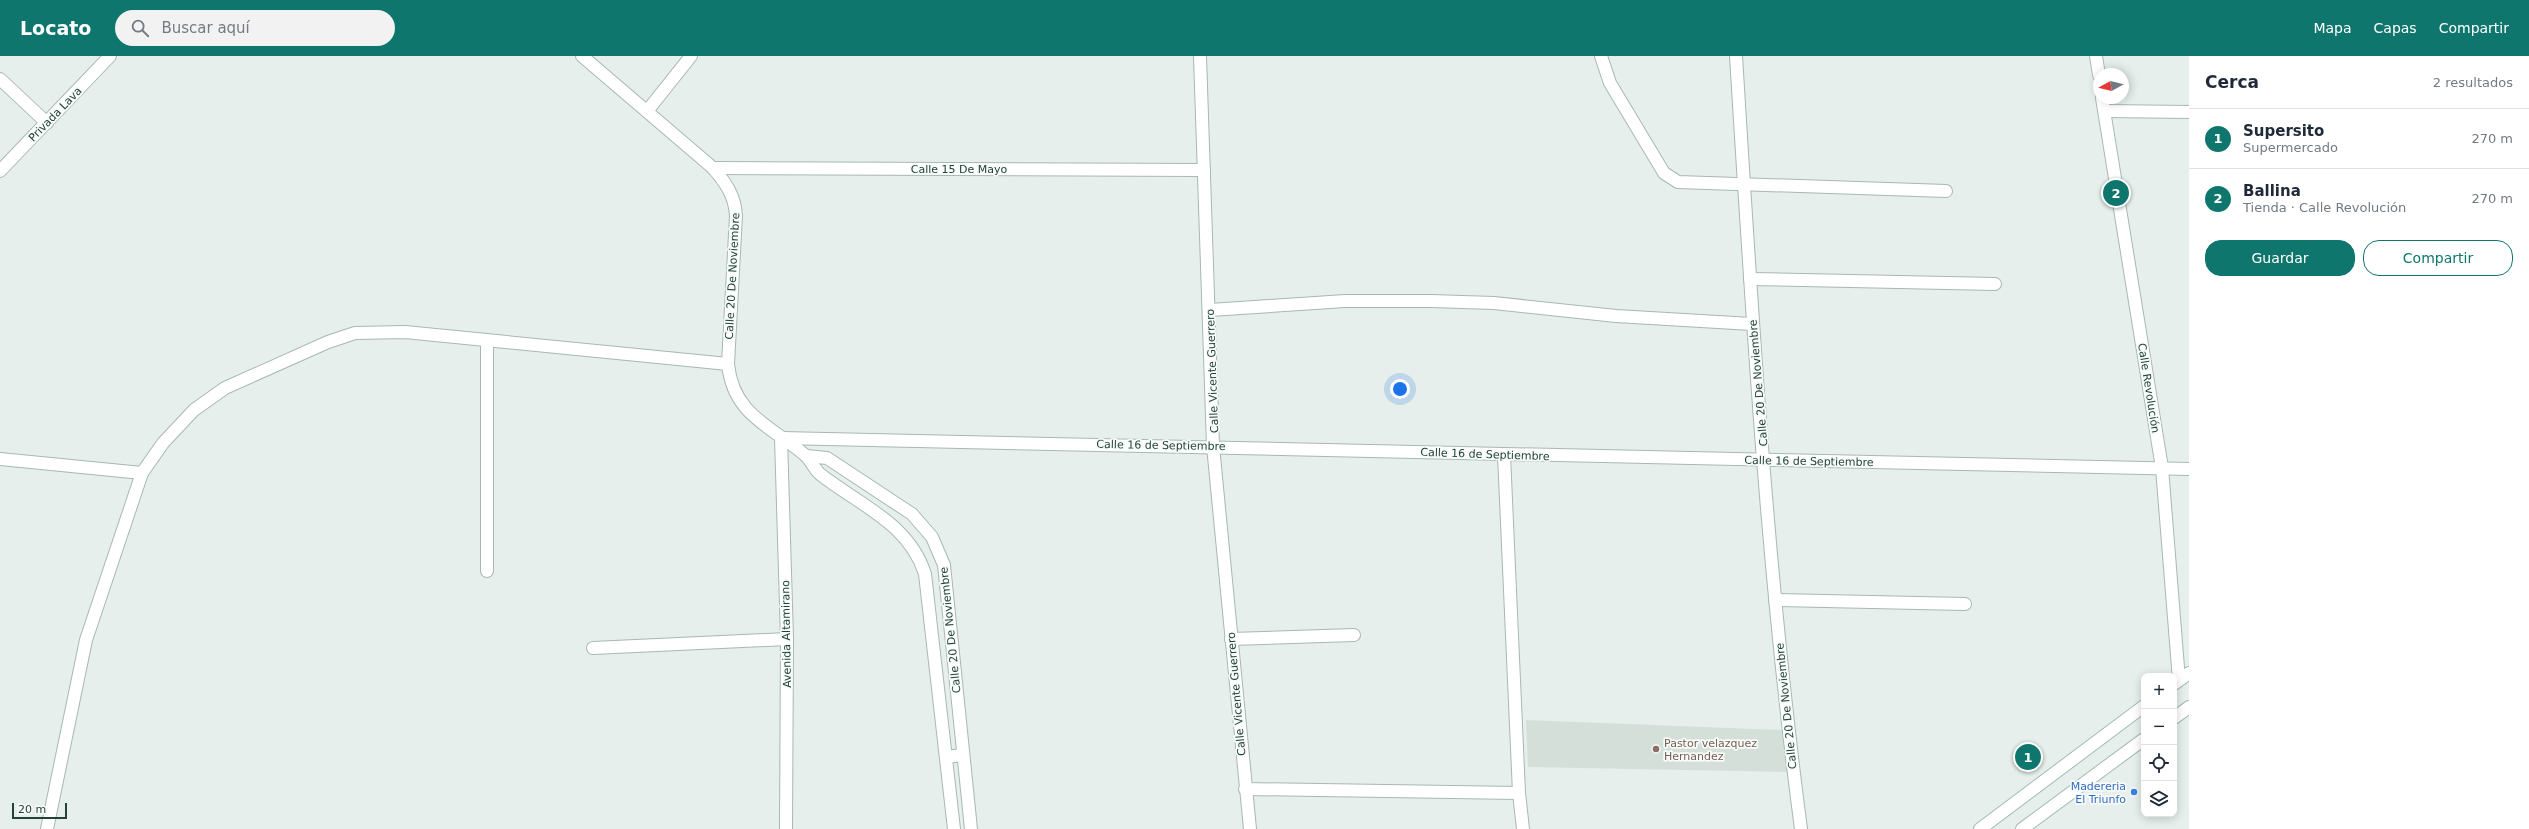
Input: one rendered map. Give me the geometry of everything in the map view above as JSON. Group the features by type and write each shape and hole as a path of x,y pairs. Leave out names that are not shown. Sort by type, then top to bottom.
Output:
{"street":[{"name":"Privada Lava","path":"0,171 110,56"},
{"name":"Calle 20 De Noviembre","path":"582,56 648,110 713,168 725,182 736,207 728,364 729,376 740,402 759,422 806,456 819,473 899,529 920,558 925,574 954,829"},
{"path":"648,110 691,56"},
{"name":"Calle Vicente Guerrero","path":"1200,56 1214,446 1244,789 1250,829"},
{"path":"1601,56 1610,83 1664,173 1678,182 1744,183 1946,191"},
{"name":"Calle 20 De Noviembre","path":"1736,56 1752,324 1775,600 1787,725 1801,829"},
{"path":"2096,56 2098,68"},
{"path":"0,79 47,123"},
{"name":"Calle Revolución","path":"2103,104 2162,468 2181,679"},
{"path":"2104,111 2189,112"},
{"name":"Calle 15 De Mayo","path":"713,168 1204,170"},
{"path":"1750,279 1995,284"},
{"path":"1210,310 1345,301 1431,301 1494,303 1616,316 1752,324"},
{"path":"47,829 86,640 142,473 163,443 194,410 225,388 328,342 355,333 405,332 728,364"},
{"path":"487,341 487,571"},
{"name":"Calle 16 de Septiembre","path":"782,438 1214,446 1504,455 2189,469"},
{"name":"Avenida Altamirano","path":"782,438 787,639 786,829"},
{"path":"1504,455 1519,793 1523,829"},
{"name":"Calle 20 De Noviembre","path":"806,456 827,458 912,514 932,537 944,565 971,829"},
{"path":"0,459 142,473"},
{"path":"1775,600 1965,604"},
{"path":"1231,639 1354,635"},
{"path":"593,648 787,639"},
{"path":"1980,829 1996,824 2141,708"},
{"path":"2177,716 2189,709"},
{"path":"2022,829 2141,741"},
{"path":"946,757 963,755"},
{"path":"1244,789 1519,793"}],"shaded area":[{"name":"Pastor velazquez Hernandez","path":"1526,720 1783,730 1788,772 1528,767"}],"place":[{"name":"Ballina","path":"2116,193"},
{"name":"Pastor velazquez Hernandez","path":"1656,749"},
{"name":"Supersito","path":"2028,757"},
{"name":"Madereria El Triunfo","path":"2134,792"}]}
